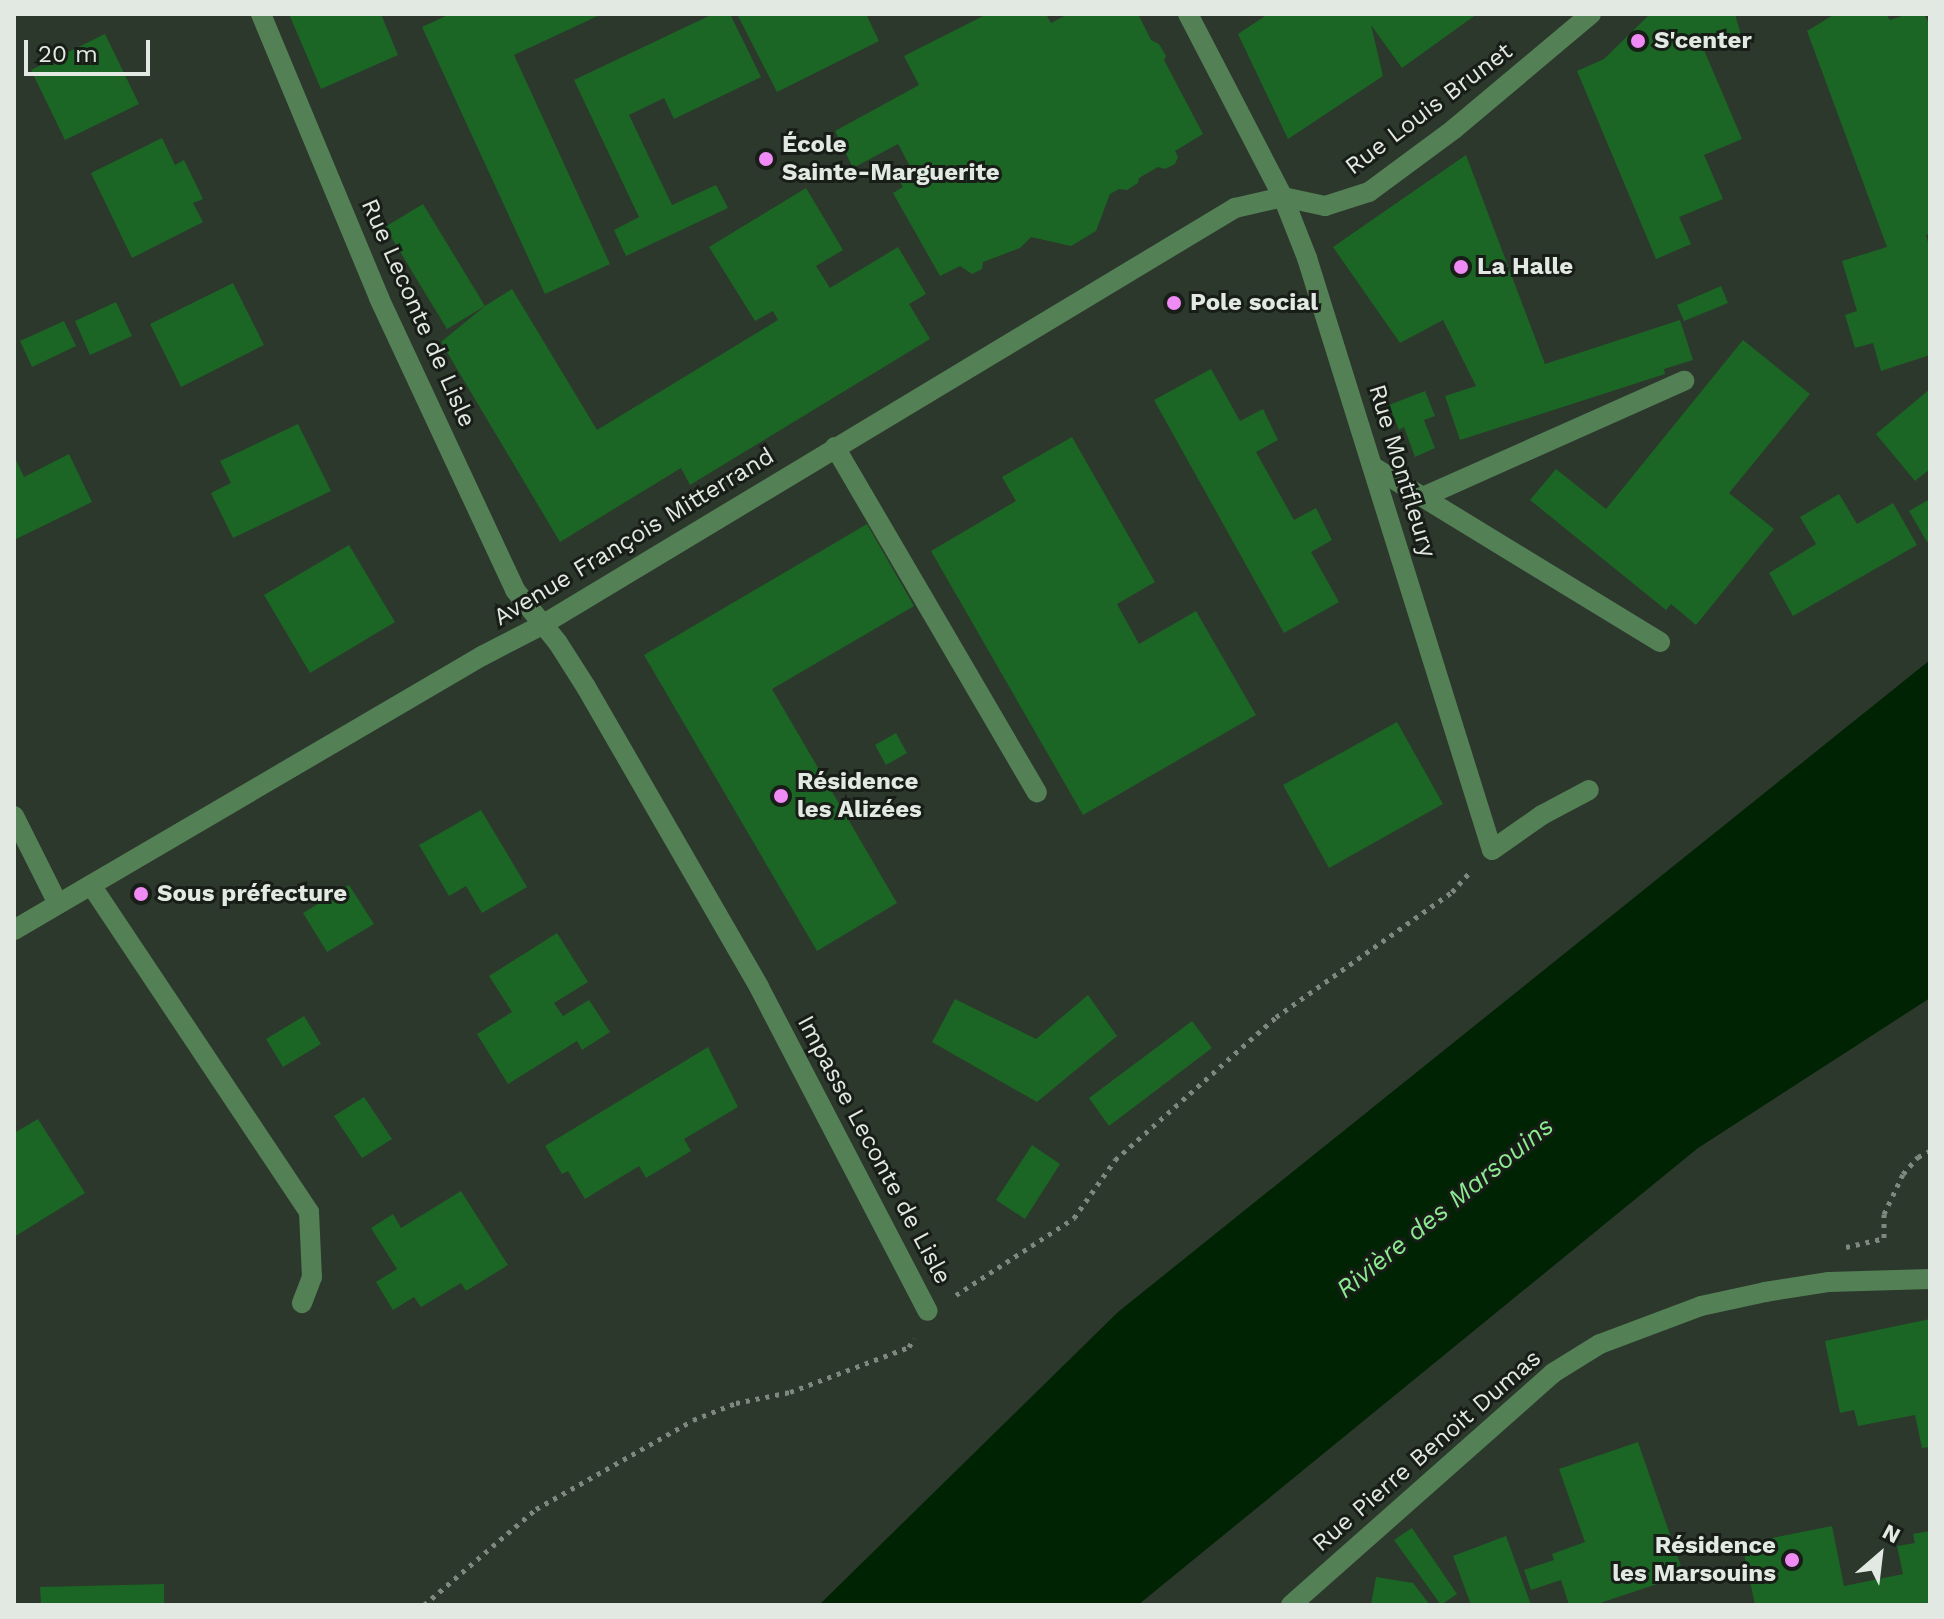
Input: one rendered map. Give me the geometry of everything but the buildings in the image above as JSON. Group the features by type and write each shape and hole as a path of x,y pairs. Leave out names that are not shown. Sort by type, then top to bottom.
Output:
{"street":[{"name":"Rue Leconte de Lisle","path":"261,14 386,312 515,590 542,625"},
{"name":"Rue Montfleury","path":"1188,14 1283,197 1307,258 1492,850"},
{"name":"Rue Louis Brunet","path":"1283,197 1325,206 1369,192 1454,129 1591,14"},
{"name":"Avenue François Mitterrand","path":"14,930 469,664 542,625 1235,208 1283,197"},
{"path":"1423,497 1684,381"},
{"path":"835,447 1037,792"},
{"path":"1375,468 1660,642"},
{"name":"Impasse Leconte de Lisle","path":"542,625 558,643 586,687 759,987 928,1311"},
{"path":"1492,850 1542,815 1589,790"},
{"path":"14,816 58,904"},
{"path":"91,885 309,1212 312,1277 302,1303"},
{"name":"Rue Pierre Benoit Dumas","path":"1291,1605 1553,1373 1600,1344 1672,1315 1765,1292 1829,1282 1930,1279"}],"path":[{"path":"928,1311 1074,1218 1115,1160 1265,1027 1452,892 1492,850"},
{"path":"1838,1249 1884,1238 1884,1214 1903,1174 1918,1157 1930,1151"},
{"name":"Impasse Leconte de Lisle","path":"424,1605 536,1509 693,1420 736,1403 790,1392 909,1347 928,1311"}],"water":[{"name":"Rivière des Marsouins","path":"1930,660 1930,998 1698,1148 1138,1605 819,1605 1118,1312"}],"place":[{"name":"S'center","path":"1638,41"},
{"name":"École Sainte-Marguerite","path":"766,159"},
{"name":"La Halle","path":"1461,267"},
{"name":"Pole social","path":"1174,303"},
{"name":"Résidence les Alizées","path":"781,796"},
{"name":"Sous préfecture","path":"141,894"},
{"name":"Résidence les Marsouins","path":"1792,1560"}]}
